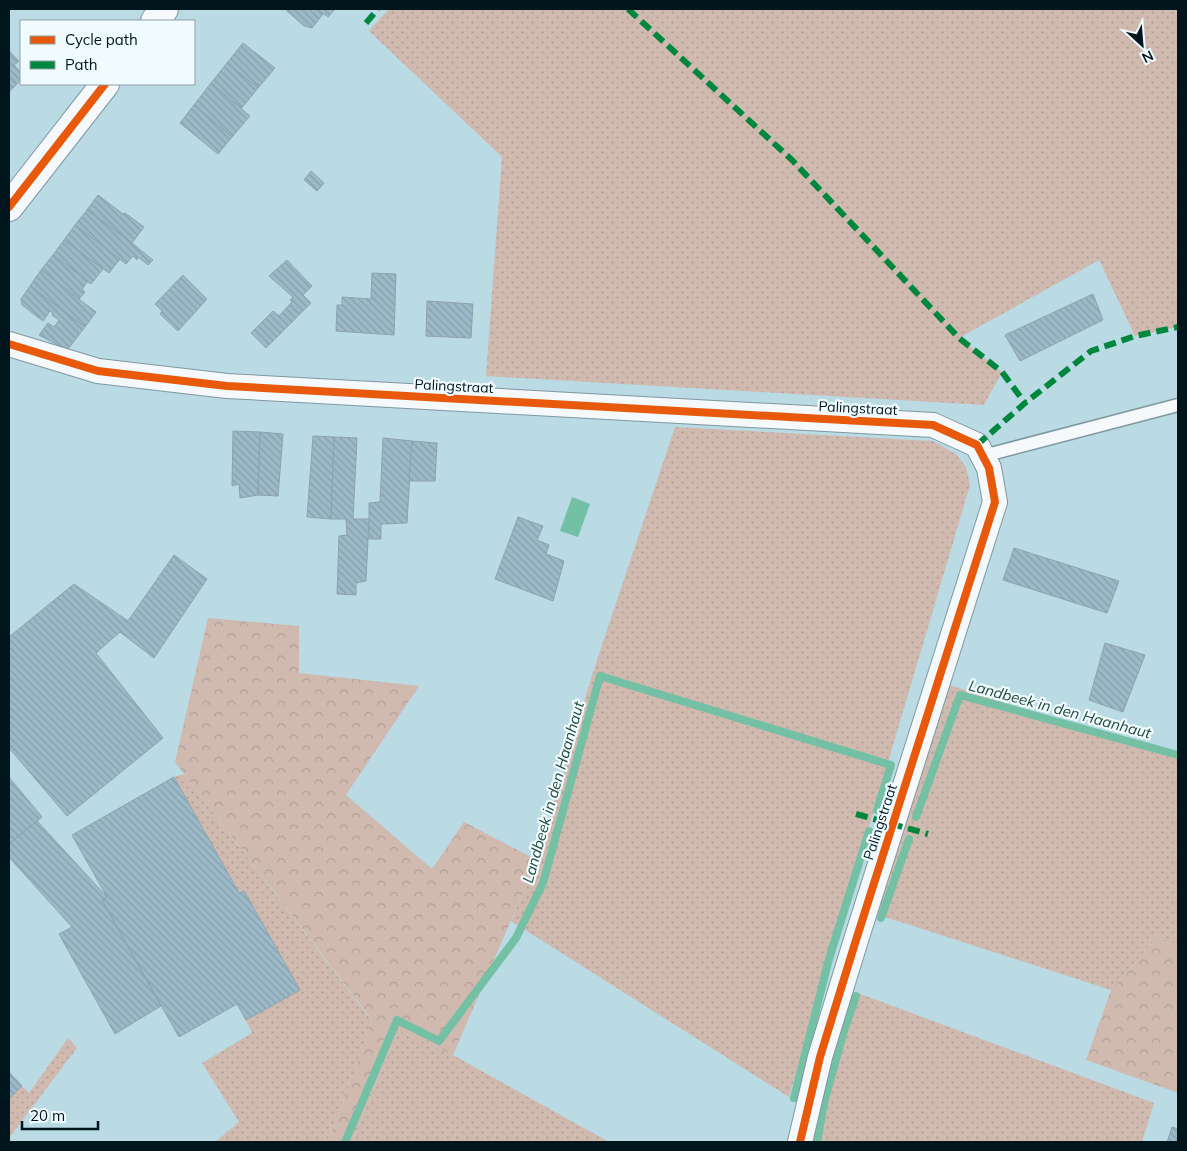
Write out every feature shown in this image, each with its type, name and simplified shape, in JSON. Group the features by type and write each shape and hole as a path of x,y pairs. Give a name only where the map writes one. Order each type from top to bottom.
{"main road":[{"path":"155,20 164,9"},
{"path":"9,207 104,85"}],"street":[{"name":"Palingstraat","path":"9,344 98,370 227,386 933,425 977,445 989,468 995,502 861,922 820,1057 800,1142"}],"lane":[{"path":"983,456 1178,405"}],"green space":[{"path":"389,9 1178,9 1178,327 1135,336 1099,260 959,338 1002,372 984,405 486,376 502,157 369,31"},
{"path":"675,427 933,441 956,454 966,467 970,485 789,1097 511,921 537,860 594,669"},
{"path":"208,618 299,626 299,673 419,686 346,795 432,869 464,822 537,860 453,1055 398,1030 352,1142 328,1142 372,1020 175,762"},
{"path":"943,683 1178,758 1178,945 1157,937 1111,990 873,913"},
{"path":"184,774 372,1021 328,1142 215,1142 239,1122 202,1063 252,1033 246,1020 300,990 244,891 239,893 174,777"},
{"path":"1157,937 1178,945 1178,1093 1086,1060 1111,990"},
{"path":"855,992 1154,1103 1142,1142 811,1142 838,1034"},
{"path":"398,1030 453,1055 609,1142 352,1142"},
{"path":"68,1038 77,1048 9,1138 9,1099 22,1086 29,1093"}],"shaded area":[{"path":"572,497 590,504 578,537 560,531"}],"building":[{"path":"285,9 317,9 323,14 312,28 304,26"},
{"path":"317,9 335,9 328,17"},
{"path":"243,43 275,68 258,88 227,63"},
{"path":"9,51 19,61 14,65 20,72 20,81 9,92"},
{"path":"227,63 258,88 241,109 211,83"},
{"path":"211,83 250,116 232,137 194,105"},
{"path":"194,105 232,137 218,154 180,123"},
{"path":"311,171 324,183 317,191 304,180"},
{"path":"98,195 144,227 132,243 87,210"},
{"path":"87,210 153,260 148,265 138,257 137,260 133,256 126,264 75,225"},
{"path":"75,225 120,259 109,273 64,240"},
{"path":"64,240 103,269 91,284 53,255"},
{"path":"53,255 88,281 82,289 85,292 79,299 41,270"},
{"path":"287,260 312,286 303,295 311,303 266,348 251,333 273,311 279,316 292,302 290,300 293,297 269,276"},
{"path":"41,270 96,312 85,327 30,286"},
{"path":"372,273 396,274 394,335 336,331 337,305 342,305 342,297 371,299"},
{"path":"183,275 207,299 178,331 160,314 162,311 155,304"},
{"path":"30,286 85,327 68,349 39,335 48,323 54,327 59,320 50,311 43,321 22,305 21,299"},
{"path":"1093,294 1103,320 1020,361 1005,335"},
{"path":"427,301 473,304 471,338 426,336"},
{"path":"233,431 260,432 258,495 240,498 239,484 232,486"},
{"path":"260,432 283,434 278,496 258,495"},
{"path":"313,436 334,437 331,519 307,517"},
{"path":"334,437 357,438 353,519 369,519 366,581 356,583 356,595 337,594 339,536 347,535 346,519 331,519"},
{"path":"383,438 412,441 407,523 381,524 381,539 369,539 369,503 380,502"},
{"path":"412,441 437,443 435,481 409,481"},
{"path":"518,517 543,526 537,540 549,545 546,554 564,561 553,601 495,579"},
{"path":"1014,548 1119,581 1107,613 1003,580"},
{"path":"174,555 207,579 154,658 120,632 96,653 163,738 67,816 9,748 9,637 74,584 128,621"},
{"path":"1105,643 1145,655 1123,712 1089,700"},
{"path":"9,777 42,817 9,844"},
{"path":"174,777 239,893 244,891 300,990 246,1020 237,1004 179,1037 102,900 107,897 72,835"},
{"path":"37,821 107,897 102,900 161,1006 115,1034 59,934 72,927 9,857 9,844"},
{"path":"9,1072 22,1086 9,1099"},
{"path":"1172,1127 1178,1129 1178,1142 1167,1142"}],"waterway":[{"name":"Landbeek in den Haanhaut","path":"345,1142 397,1020 439,1041 516,938 543,883 600,676 891,765 877,810"},
{"name":"Landbeek in den Haanhaut","path":"916,817 960,695 1178,755"},
{"path":"794,1098 829,959 869,831"},
{"path":"881,918 909,839"},
{"path":"817,1142 824,1103 843,1034 856,996"}],"marked path":[{"path":"366,23 378,9"},
{"path":"628,9 792,160 959,338 1002,372 1025,403"},
{"path":"977,445 1025,403 1091,351 1135,336 1178,327"},
{"path":"856,814 928,834"}],"cycle path":[{"path":"9,207 104,85"},
{"path":"9,344 98,371 227,386 933,425 977,445 989,468 995,502 820,1057 800,1142"}]}
